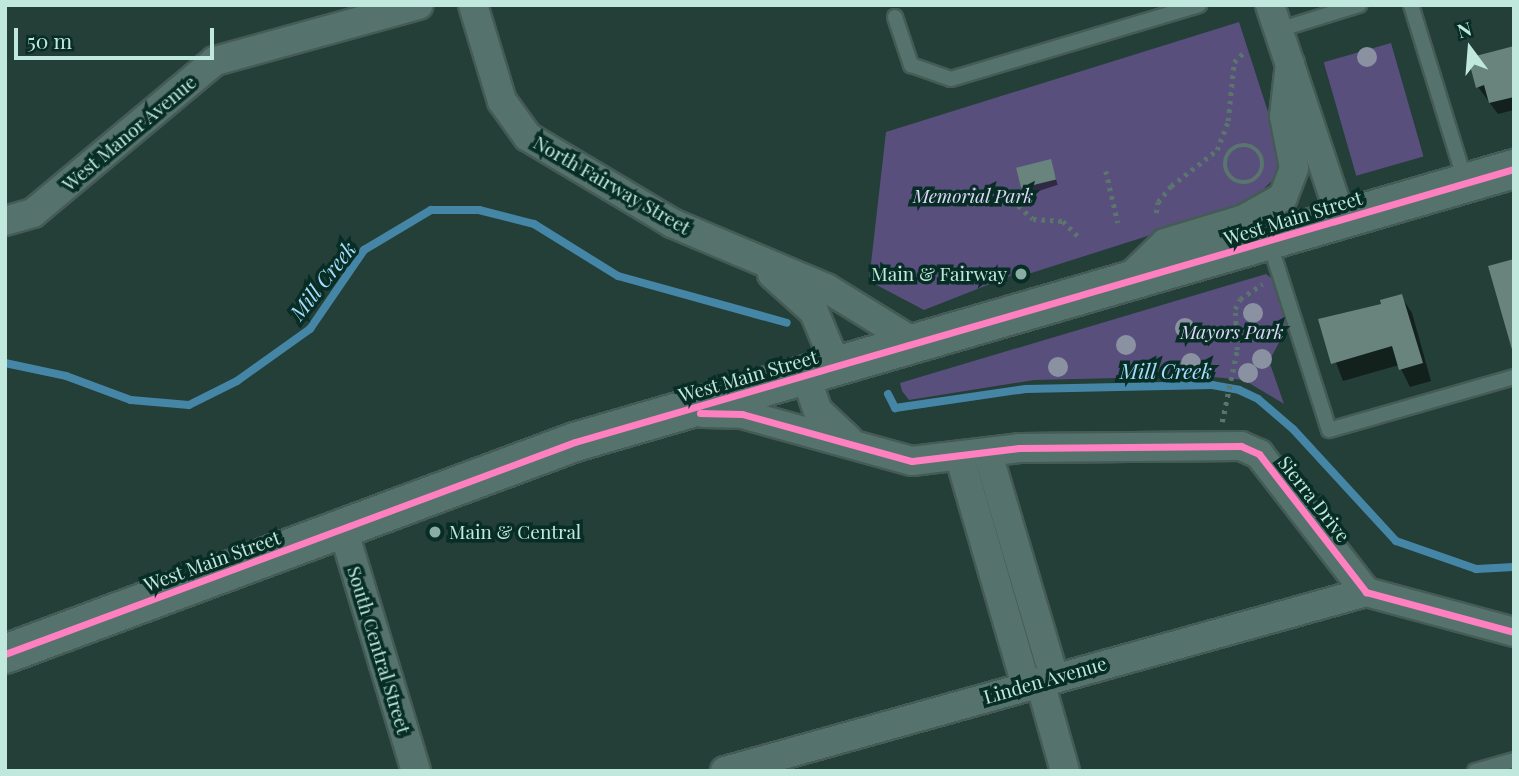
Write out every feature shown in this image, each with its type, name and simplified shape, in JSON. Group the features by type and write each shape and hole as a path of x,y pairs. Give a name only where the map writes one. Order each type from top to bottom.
{"street":[{"name":"West Manor Avenue","path":"5,221 33,213 215,61 418,5"},
{"name":"North Fairway Street","path":"473,5 502,101 528,137 672,223 826,288 917,344"},
{"path":"1274,18 1341,219"},
{"path":"1122,285 1165,243 1244,219 1283,197 1294,168 1284,117 1290,63"},
{"name":"West Main Street","path":"5,654 575,442 1122,285 1270,258 1341,219 1514,169"},
{"name":"North Fairway Street","path":"751,256 814,312 822,372 824,419 874,454"},
{"name":"Sierra Drive","path":"680,412 742,414 874,454 912,461 960,458 1019,448 1241,446 1259,454 1366,592"},
{"path":"988,454 1005,557 1065,771"},
{"path":"960,458 1005,557"},
{"name":"South Central Street","path":"343,529 416,771"},
{"path":"1366,592 1514,632"},
{"name":"Linden Avenue","path":"725,771 1366,592"}],"lane":[{"path":"895,17 911,65 951,79 1199,5"},
{"path":"1274,18 1359,5"},
{"path":"1411,5 1465,183"},
{"path":"1270,258 1329,430 1514,377"},
{"path":"1475,771 1514,760"}],"path":[{"path":"1156,214 1158,202 1171,186 1217,150 1228,121 1234,62 1245,51"},
{"path":"1241,145 1253,147 1262,158 1263,170 1249,183 1234,181 1226,173 1227,155 1241,145"},
{"path":"1217,150 1227,155"},
{"path":"1106,171 1118,223"},
{"path":"1012,200 1033,219 1063,221 1079,237"},
{"path":"1225,405 1241,336 1235,309 1270,258"}],"green space":[{"name":"Memorial Park","path":"1239,22 1280,149 1276,177 1248,204 1025,275 1023,271 924,310 869,281 886,132"},
{"path":"1391,43 1424,156 1356,176 1324,62"},
{"name":"Mayors Park","path":"1266,274 1274,280 1287,328 1269,361 1284,404 1244,380 1202,376 1034,380 909,400 902,391 900,383"}],"building":[{"path":"1514,46 1514,97 1489,103 1484,85 1476,88 1468,58"},
{"path":"1051,159 1056,179 1021,188 1016,168"},
{"path":"1514,259 1514,353 1513,353 1488,266"},
{"path":"1402,294 1423,363 1399,370 1392,346 1331,364 1318,319 1381,304 1380,300"}],"waterway":[{"name":"Mill Creek","path":"5,363 66,376 131,400 189,405 237,381 310,329 364,250 431,210 479,210 534,224 618,276 787,323"},
{"name":"Mill Creek","path":"888,394 895,408 1026,389 1212,385 1239,390 1258,399 1293,429 1396,541 1476,569 1514,567"}],"cycle path":[{"path":"5,654 575,442 1514,169"},
{"path":"700,413 742,414 912,461 1019,448 1241,446 1259,454 1366,592 1514,632"}],"place":[{"name":"Main & Fairway","path":"1021,274"},
{"name":"Main & Central","path":"435,532"}]}
